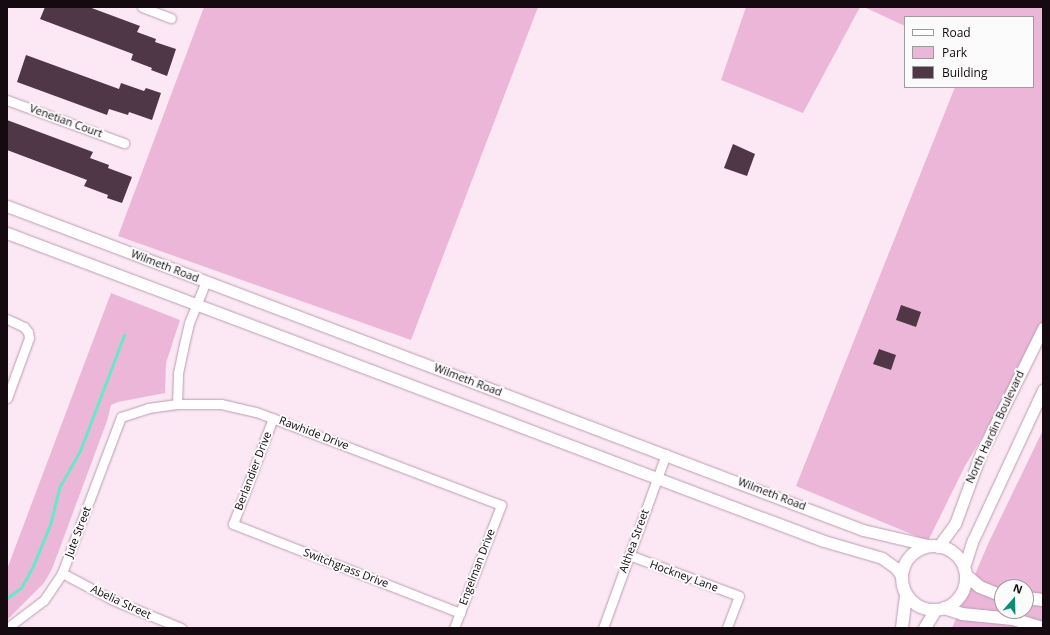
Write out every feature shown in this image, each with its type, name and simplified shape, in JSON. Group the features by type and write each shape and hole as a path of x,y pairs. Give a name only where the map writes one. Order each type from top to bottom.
{"main road":[{"path":"902,628 906,594 902,577 904,568 911,556 922,549 935,546 953,553 965,571 980,587 994,593"},
{"path":"925,628 940,609 953,604 962,595 965,571"},
{"path":"906,594 921,607 940,609 962,614 1013,619 1042,628"}],"street":[{"path":"142,7 171,18"},
{"name":"Venetian Court","path":"7,100 124,143"},
{"name":"Wilmeth Road","path":"7,206 666,454 863,530 935,546"},
{"path":"7,233 824,541 882,558 896,568 902,577"},
{"path":"177,404 178,373 189,323 206,281"},
{"path":"7,319 24,327 28,332 27,345 7,398"},
{"name":"North Hardin Boulevard","path":"935,546 955,524 981,453 1043,328"},
{"path":"965,571 973,540 1043,390"},
{"name":"Rawhide Drive","path":"121,417 148,408 177,404 222,404 256,412 273,418 501,505"},
{"name":"Jute Street","path":"7,628 44,600 62,573 121,417"},
{"name":"Berlandier Drive","path":"233,524 273,418"},
{"name":"Althea Street","path":"603,628 666,454"},
{"name":"Engelman Drive","path":"454,628 501,505"},
{"name":"Switchgrass Drive","path":"233,524 460,613"},
{"name":"Hockney Lane","path":"629,556 739,596 727,628"},
{"name":"Abelia Street","path":"62,573 113,600 181,628"}],"green space":[{"path":"204,7 538,7 411,340 118,236"},
{"path":"746,7 860,7 803,113 721,80"},
{"path":"864,7 1043,7 1043,330 1022,371 965,466 928,541 796,486 955,88 1034,88 1034,16 904,16 904,26"},
{"path":"111,293 180,320 166,363 165,393 118,402 111,405 107,421 52,569 44,583 7,620 7,569"},
{"path":"1043,430 1043,628 952,628 988,544"}],"building":[{"path":"45,7 89,7 140,26 137,32 156,39 155,42 176,49 167,76 151,70 152,68 131,60 133,54 40,19"},
{"path":"26,55 119,89 121,83 144,91 146,88 161,93 152,120 129,112 128,115 109,109 107,115 17,82"},
{"path":"7,120 93,152 90,158 109,165 108,168 132,177 122,203 107,198 108,195 84,186 87,180 7,150"},
{"path":"733,144 755,154 747,176 724,168"},
{"path":"901,305 921,312 916,327 896,320"},
{"path":"879,349 896,355 891,370 873,364"}],"waterway":[{"path":"7,598 21,588 33,566 50,525 59,488 80,451 124,335"}]}
